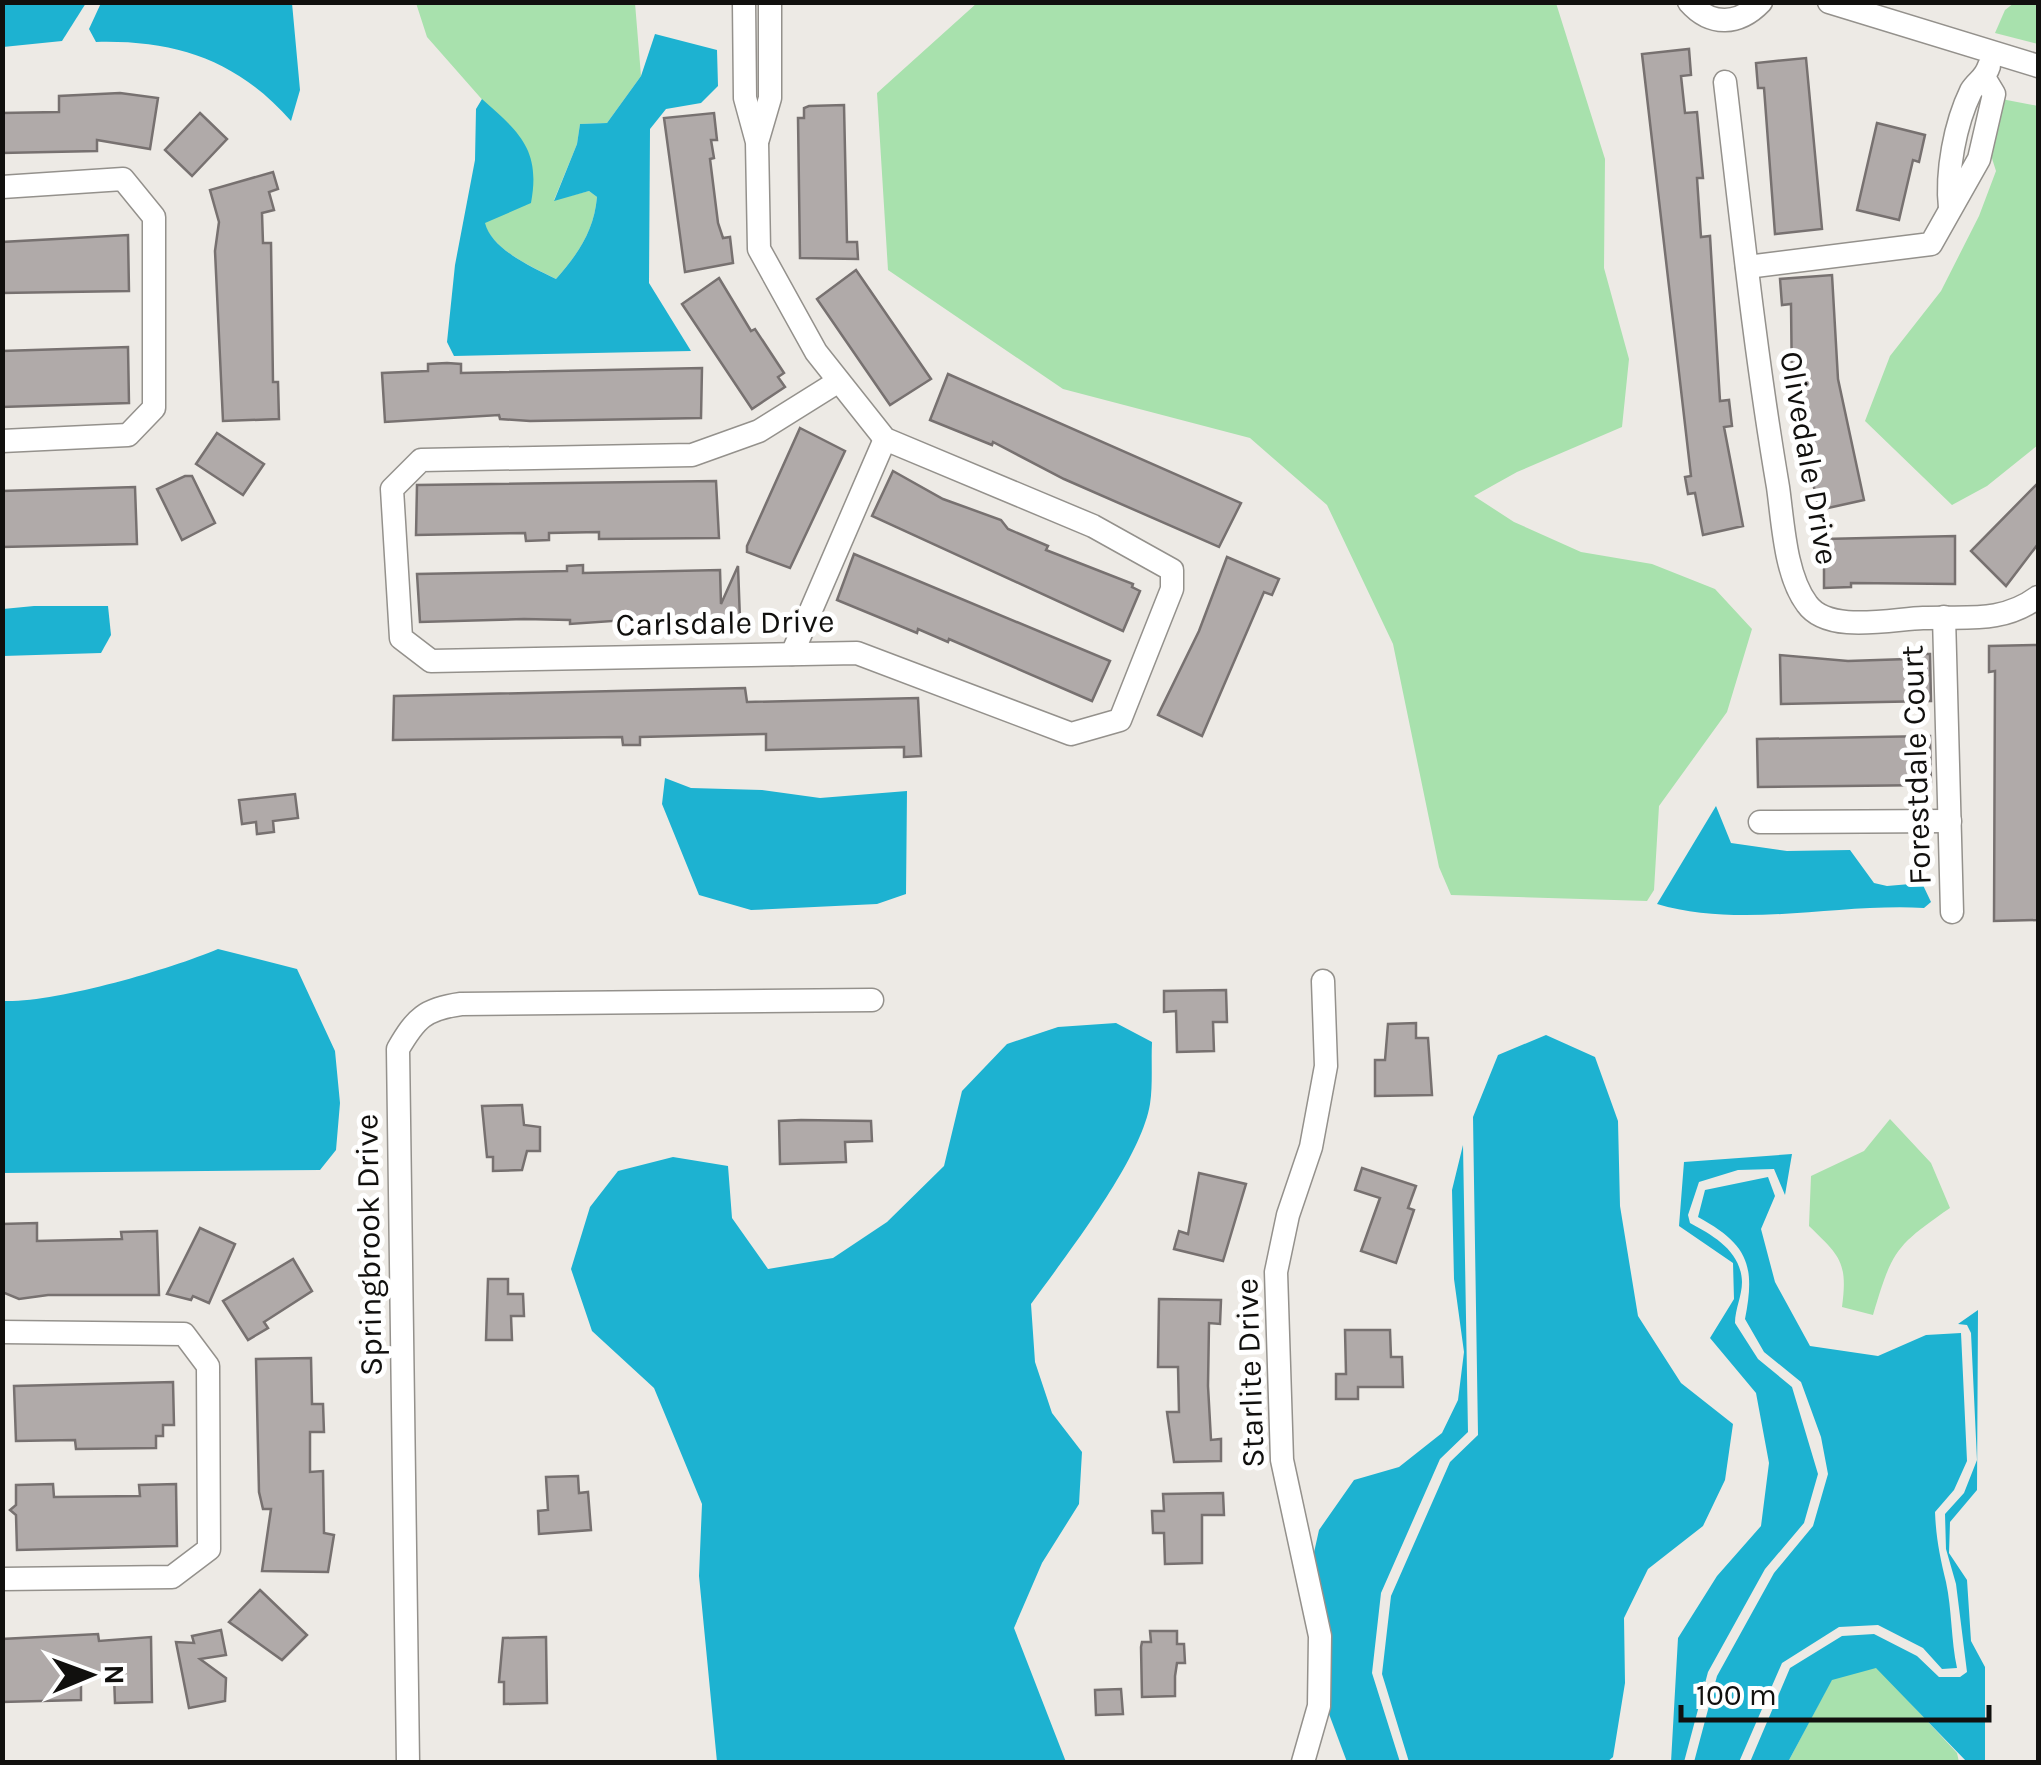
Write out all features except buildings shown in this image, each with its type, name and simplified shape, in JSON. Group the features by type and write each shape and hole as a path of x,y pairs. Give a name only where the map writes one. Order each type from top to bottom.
{"street":[{"path":"746,2 770,3"},
{"name":"Carlsdale Drive","path":"746,2 745,98 757,142 759,249 816,352 885,438 1093,526 1172,570 1172,589 1120,720 1072,734 857,653 431,660 401,638 392,490 421,460 692,455 760,431 839,381"},
{"path":"1689,2 1713,20 1731,21 1747,16 1761,2"},
{"name":"Carlsdale Drive","path":"757,142 770,98 770,3"},
{"path":"1831,3 2038,66"},
{"path":"1950,208 1947,185 1961,125 1972,88 1985,79 1993,53"},
{"path":"744,70 770,70"},
{"path":"1747,267 1931,244 1979,159 1994,94 1985,79"},
{"name":"Olivedale Drive","path":"1724,82 1762,399 1788,546 1807,606 1822,616 1844,622 2006,616 2038,597"},
{"path":"1961,125 1985,131"},
{"path":"2,187 123,179 154,217 154,408 128,435 2,442"},
{"path":"792,654 885,438"},
{"name":"Forestdale Court","path":"1944,617 1952,912"},
{"path":"1760,822 1950,821"},
{"name":"Starlite Drive","path":"1302,1762 1319,1706 1320,1636 1282,1460 1276,1272 1288,1215 1311,1147 1326,1066 1323,981"},
{"name":"Springbrook Drive","path":"408,1762 398,1049 424,1012 448,1006 872,1000"},
{"path":"2,1332 184,1334 208,1366 209,1549 172,1578 2,1579"}],"green space":[{"path":"416,3 635,3 641,76 607,123 580,124 577,144 554,200 589,191 597,197 584,241 556,279 514,257 489,233 484,223 486,104 427,37"},
{"path":"977,3 1556,3 1605,159 1604,268 1629,359 1622,427 1517,472 1474,496 1514,522 1581,552 1652,564 1715,589 1752,629 1727,712 1659,806 1654,890 1647,901 1451,895 1439,867 1393,644 1327,505 1250,438 1063,389 888,270 877,93"},
{"path":"2014,3 2038,3 2038,44 1995,33 2005,10"},
{"path":"1991,97 2038,106 2038,445 1987,486 1952,505 1865,421 1890,356 1941,291 1979,216 1996,171 1982,127"},
{"path":"1890,1119 1931,1163 1950,1208 1898,1252 1873,1315 1842,1307 1844,1280 1839,1261 1809,1226 1811,1176 1864,1151"},
{"path":"1877,1667 1957,1753 1959,1762 1788,1762 1832,1679"}],"water":[{"path":"3,2 86,3 62,41 3,47"},
{"path":"101,3 292,3 300,90 291,121 249,83 203,58 153,45 96,42 89,29"},
{"path":"655,34 717,50 718,86 701,103 666,109 650,129 649,283 691,351 454,356 447,342 455,265 475,160 476,109 482,99 516,132 530,155 533,169 531,203 485,223 489,233 504,249 556,279 584,241 597,197 589,191 554,201 577,144 580,124 607,123 641,76"},
{"path":"108,606 111,635 101,653 3,656 3,609"},
{"path":"665,778 691,788 762,790 820,798 907,791 906,894 877,904 751,910 699,895 662,804"},
{"path":"1716,806 1731,843 1787,851 1850,850 1874,883 1922,883 1931,902 1924,908 1756,915 1689,911 1657,904"},
{"path":"218,949 297,969 335,1051 340,1103 336,1150 320,1170 3,1173 3,1001 52,997 111,984"},
{"path":"1116,1023 1152,1042 1151,1096 1144,1127 1100,1207 1031,1304 1035,1362 1052,1413 1082,1452 1079,1504 1042,1563 1014,1628 1066,1762 717,1762 699,1576 702,1504 654,1388 592,1331 571,1269 590,1207 618,1171 673,1157 728,1166 732,1218 768,1269 833,1258 887,1222 944,1166 962,1091 1007,1044 1058,1027"},
{"path":"1546,1035 1595,1057 1618,1121 1620,1206 1638,1316 1681,1383 1733,1424 1725,1480 1703,1526 1648,1569 1624,1618 1625,1683 1613,1757 1607,1762 1409,1762 1382,1674 1391,1596 1450,1462 1478,1435 1473,1117 1498,1055"},
{"path":"1463,1145 1468,1432 1440,1459 1381,1593 1372,1673 1400,1762 1347,1762 1329,1714 1331,1634 1313,1557 1319,1530 1354,1480 1399,1467 1442,1433 1458,1400 1464,1352 1454,1279 1452,1190"},
{"path":"1792,1154 1785,1195 1774,1169 1738,1170 1699,1182 1688,1215 1690,1223 1717,1239 1737,1262 1742,1282 1735,1323 1758,1359 1792,1387 1818,1474 1804,1523 1765,1569 1708,1672 1684,1762 1671,1762 1678,1638 1717,1576 1761,1526 1769,1463 1756,1393 1710,1338 1734,1299 1733,1263 1679,1226 1684,1162"},
{"path":"1768,1177 1775,1196 1761,1229 1775,1282 1810,1346 1878,1356 1926,1335 1961,1333 1967,1461 1954,1490 1935,1512 1957,1668 1942,1669 1923,1648 1878,1625 1839,1627 1782,1663 1739,1762 1694,1762 1717,1676 1774,1573 1813,1526 1828,1474 1821,1437 1801,1382 1764,1352 1745,1319 1749,1284 1744,1258 1728,1237 1698,1217 1705,1190"},
{"path":"1978,1310 1977,1490 1950,1522 1949,1553 1967,1580 1971,1641 1985,1667 1985,1762 1967,1762 1876,1668 1832,1680 1788,1762 1750,1762 1790,1668 1842,1636 1874,1634 1917,1656 1939,1677 1960,1677 1967,1672 1956,1584 1946,1549 1945,1514 1964,1493 1977,1460 1971,1333 1967,1325 1958,1324"}]}
